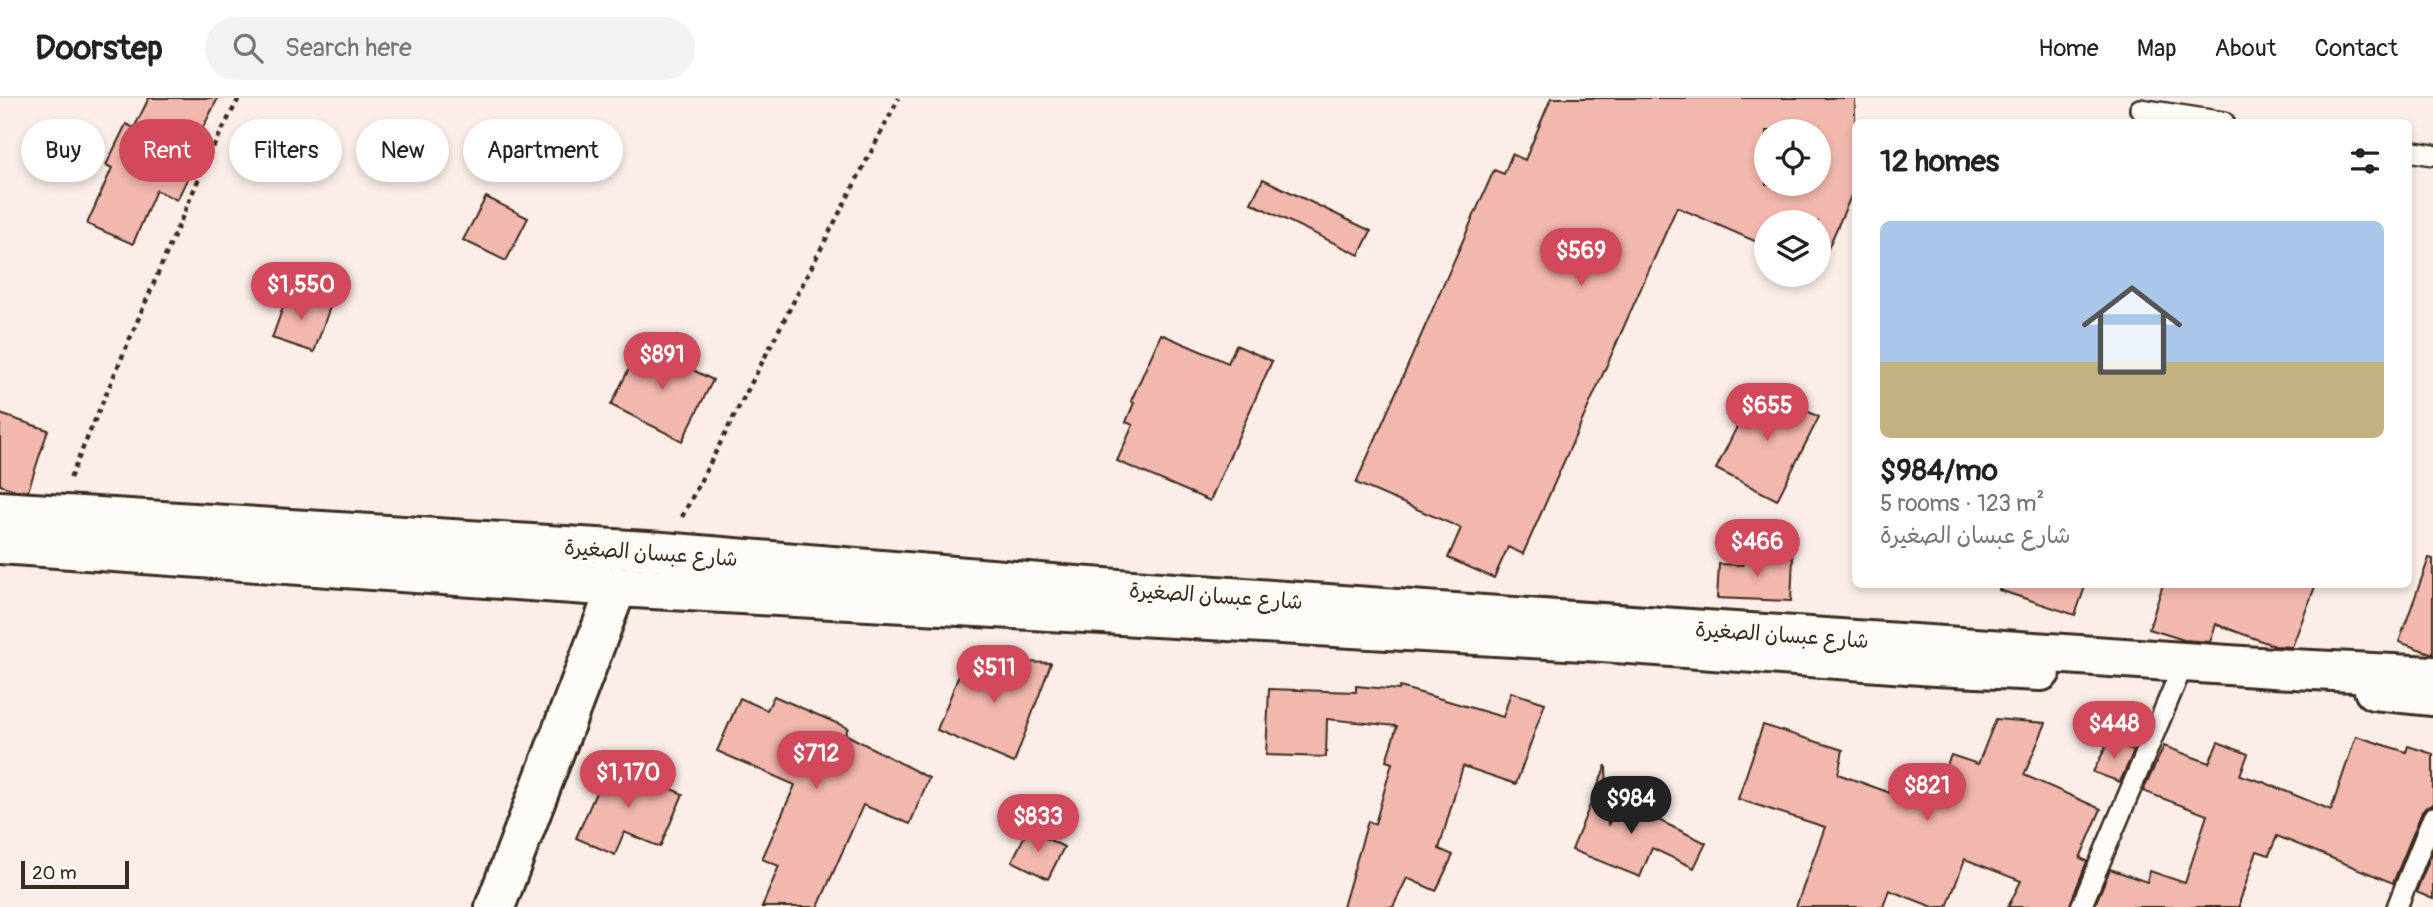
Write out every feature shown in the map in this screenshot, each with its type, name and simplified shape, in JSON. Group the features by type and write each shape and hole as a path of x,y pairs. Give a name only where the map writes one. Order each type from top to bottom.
{"street":[{"name":"شارع عبسان الصغيرة","path":"0,511 663,552 1439,612 2433,676"},
{"name":"شارع عبسان الصغيرة","path":"0,544 617,587 1588,642 1935,666 2178,677 2433,695"},
{"path":"495,907 617,587"}],"lane":[{"path":"2140,109 2205,119"},
{"path":"2412,152 2433,155"},
{"path":"2081,907 2178,677"},
{"path":"2398,907 2433,817"}],"path":[{"path":"54,514 208,158 239,98"},
{"path":"663,552 899,98"}],"building":[{"path":"149,98 218,98 207,119 138,119"},
{"path":"1551,98 1855,98 1855,119 1852,119 1852,194 1831,242 1831,210 1754,210 1754,241 1677,207 1523,554 1508,547 1494,578 1448,558 1461,528 1356,483 1494,170 1504,174 1512,154 1525,160"},
{"path":"119,138 119,182 186,182 177,200 156,190 133,244 87,224 112,168 106,165"},
{"path":"1263,179 1371,231 1359,255 1251,203"},
{"path":"486,197 528,218 506,261 463,240"},
{"path":"288,293 330,307 314,352 272,338"},
{"path":"1161,334 1228,363 1236,345 1272,361 1210,501 1117,461 1133,425 1126,422 1134,403 1131,401"},
{"path":"641,344 713,380 682,441 611,405"},
{"path":"1757,386 1819,417 1777,500 1716,469"},
{"path":"0,414 48,430 28,491 0,485"},
{"path":"1743,555 1793,557 1791,601 1717,598 1719,564 1743,565"},
{"path":"2429,558 2433,559 2433,654 2399,642"},
{"path":"1999,588 2085,588 2075,615"},
{"path":"2162,588 2314,588 2292,647 2275,646 2216,624 2210,642 2184,640 2149,629"},
{"path":"965,660 1051,663 1014,763 937,730"},
{"path":"1356,686 1399,690 1400,687 1503,717 1511,692 1545,703 1516,784 1463,766 1439,849 1453,855 1436,891 1407,878 1393,907 1343,907 1368,821 1375,824 1392,763 1386,761 1397,726 1327,719 1326,757 1266,755 1269,689 1356,692"},
{"path":"774,696 848,728 845,734 929,778 910,824 863,805 818,907 762,907 779,866 762,859 795,785 717,751 740,698 767,710"},
{"path":"1996,719 2046,723 2024,775 2101,809 2080,858 2087,861 2069,907 2008,907 2021,881 1965,859 1947,907 1933,907 1889,890 1883,907 1796,907 1825,827 1738,799 1763,725 1843,750 1838,774 1929,807 1951,755 1978,764"},
{"path":"2356,736 2406,752 2408,746 2433,754 2433,805 2422,812 2393,883 2277,836 2269,855 2257,851 2240,907 2094,907 2110,869 2147,882 2150,871 2185,883 2207,815 2143,791 2164,746 2209,763 2218,742 2248,754 2240,775 2331,810"},
{"path":"2110,739 2134,751 2120,782 2093,772"},
{"path":"609,763 683,794 660,847 624,832 615,855 576,838"},
{"path":"1606,765 1608,826 1617,800 1706,843 1694,868 1652,848 1640,877 1572,850"},
{"path":"1028,829 1064,847 1048,879 1012,861"},
{"path":"2433,850 2433,899 2416,892"}]}
